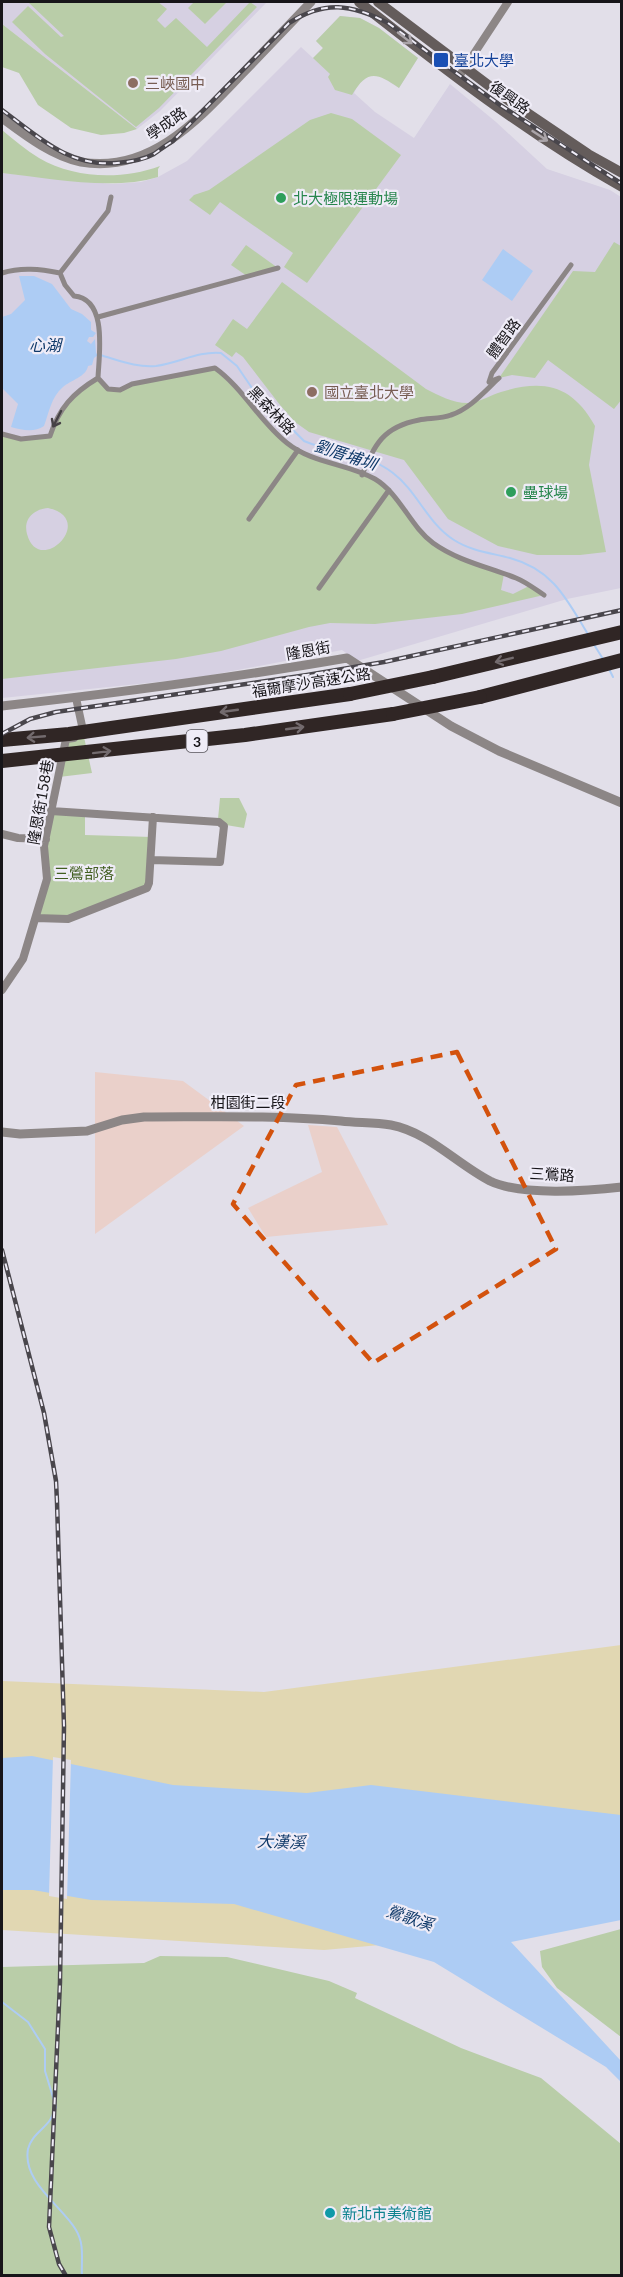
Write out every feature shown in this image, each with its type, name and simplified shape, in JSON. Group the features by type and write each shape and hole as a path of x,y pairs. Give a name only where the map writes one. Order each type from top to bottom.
{"highway":[{"name":"福爾摩沙高速公路","path":"2,740 83,732 350,694 433,677 621,632"},
{"name":"3","path":"2,761 245,735 393,714 480,697 615,662"}],"main road":[{"name":"復興路","path":"359,2 517,121 594,172 621,187"},
{"name":"復興路","path":"378,2 539,121 621,173"}],"street":[{"name":"學成路","path":"2,118 42,146 79,161 99,164 137,158 152,152 194,123 311,2"},
{"path":"458,78 508,2"},
{"path":"60,273 108,211 111,197"},
{"name":"體智路","path":"362,475 372,450 384,435 404,424 450,416 461,411 499,378 489,382 492,373 571,266"},
{"path":"98,317 278,268"},
{"path":"2,273 14,269 60,273"},
{"path":"2,434 21,439 50,436 56,416 80,389 98,378 98,317 89,301 74,296 65,285 60,273"},
{"name":"黑森林路","path":"98,378 108,389 120,390 132,384 215,368 226,376 274,431 298,450 311,458 374,479 389,490 431,542 467,561 519,579 544,595"},
{"path":"249,519 298,450"},
{"path":"320,588 389,490"},
{"name":"隆恩街","path":"2,706 233,678 347,658 451,726 499,751 621,803"},
{"path":"76,698 83,732"},
{"name":"隆恩街158巷","path":"2,990 23,959 47,879 44,846 66,739 84,737 83,732"},
{"path":"51,811 219,822 224,826 220,862 151,860"},
{"path":"36,918 68,919 147,888 153,817"},
{"path":"2,834 18,838 46,838"},
{"name":"柑園街二段","path":"2,1132 20,1134 87,1131 122,1120 144,1117 299,1117 392,1125 415,1134 482,1176"},
{"name":"三鶯路","path":"482,1176 509,1187 550,1191 586,1191 621,1187"}],"highlighted area":[{"path":"457,1052 556,1249 373,1363 233,1204 296,1085"}],"shaded area":[{"name":"三峽國中","path":"2,2 267,2 160,111 137,129 2,24"},
{"name":"國立臺北大學","path":"340,16 360,18 379,28 418,58 399,88 380,76 368,76 359,83 354,93 375,112 414,138 450,84 547,169 610,190 621,197 621,588 567,599 357,661 342,650 196,678 2,698 2,173 113,184 141,182 158,177 187,161 301,47 313,58 323,48 316,41"},
{"path":"95,1072 183,1081 244,1126 95,1234"},
{"path":"308,1125 337,1127 388,1225 266,1237 248,1208 322,1172"}],"green space":[{"name":"三峽國中","path":"28,2 158,2 167,9 157,20 165,28 176,18 207,47 250,2 257,7 159,108 136,127 45,54 12,22 28,6 61,37 64,36"},
{"path":"194,2 227,2 205,24 188,8"},
{"path":"340,16 360,18 379,28 418,58 399,88 384,79 372,76 362,81 352,95 335,90 328,77 330,74 313,58 323,48 316,41"},
{"path":"2,24 137,129 124,133 101,135 71,128 38,105 19,73 2,67"},
{"name":"北大極限運動場","path":"331,113 352,119 401,155 307,283 284,267 293,253 220,202 210,215 189,200 194,195 209,190 310,120"},
{"path":"2,130 39,158 68,170 115,175 145,171 160,166 158,177 121,183 101,183 2,173"},
{"path":"614,242 621,246 622,399 614,409 548,360 535,378 512,375 499,378 573,271 595,272"},
{"path":"246,245 278,268 247,276 231,265"},
{"path":"282,282 426,389 447,399 470,403 516,388 544,386 556,389 577,402 595,426 589,465 606,552 580,555 537,555 498,546 448,519 404,460 309,432 295,422 243,357 236,352 232,357 215,345 233,319 247,329"},
{"path":"215,368 274,431 298,450 374,479 389,490 431,542 448,553 504,574 501,590 513,594 529,586 544,595 462,614 375,624 330,623 221,651 176,659 2,679 2,434 21,439 50,436 58,417 68,402 81,389 98,378 108,389 120,390 132,384","holes":["48,508 62,514 68,523 61,542 52,548 42,550 33,546 26,529 28,519 38,510"]},
{"path":"84,737 92,773 59,777 66,739"},
{"path":"220,798 239,798 247,814 244,828 226,825 218,819"},
{"name":"三鶯部落","path":"51,811 85,813 85,835 152,837 147,888 68,919 36,918 47,880 44,846"},
{"path":"622,1929 621,2037 557,1988 542,1967 540,1951"},
{"path":"160,1956 227,1957 329,1981 357,1993 355,1998 461,2048 541,2078 621,2144 621,2275 2,2275 2,1967 144,1963"}],"sand":[{"path":"621,1645 621,1909 492,1935 324,1950 2,1930 2,1681 264,1692"}],"water":[{"path":"503,249 533,271 512,301 482,280"},
{"name":"心湖","path":"19,276 34,276 52,284 71,309 82,314 91,322 91,330 96,333 87,341 91,344 95,339 98,355 84,373 59,391 53,400 44,426 32,430 11,427 18,404 2,388 2,317 11,314 25,300"},
{"path":"32,1756 173,1785 307,1793 371,1785 621,1815 621,1920 511,1942 621,2061 621,2082 606,2067 434,1962 234,1904 91,1900 33,1890 2,1890 2,1758"}],"pier":[{"path":"53,1757 71,1760 67,1899 49,1896"}],"waterway":[{"name":"劉厝埔圳","path":"100,355 142,366 156,366 196,355 221,353 237,366 254,391 304,441 361,457 383,466 401,480 437,525 454,540 474,549 525,563 549,578 574,610 589,636"},
{"name":"劉厝埔圳","path":"593,643 603,659"},
{"name":"劉厝埔圳","path":"609,669 613,677"},
{"path":"2,2002 28,2022 45,2049 45,2071 56,2107 50,2120 30,2144 28,2161 37,2183 70,2221 79,2236 82,2247 82,2276"}],"railway":[{"path":"2,110 42,140 69,155 100,163 141,159 154,154 173,141 289,23 314,11 338,7 362,12 388,23 500,105 622,184"},
{"path":"2,734 30,719 56,712 384,662 622,610"},
{"path":"2,1250 44,1413 56,1481 64,1726 60,1982 49,2227 59,2264 66,2276"}],"place":[{"name":"臺北大學","path":"441,60"},
{"name":"三峽國中","path":"133,83"},
{"name":"北大極限運動場","path":"281,198"},
{"name":"國立臺北大學","path":"312,392"},
{"name":"壘球場","path":"511,492"},
{"name":"新北市美術館","path":"330,2213"}],"water label":[{"name":"大漢溪","path":"281,1841"},
{"name":"鶯歌溪","path":"410,1917"}]}
